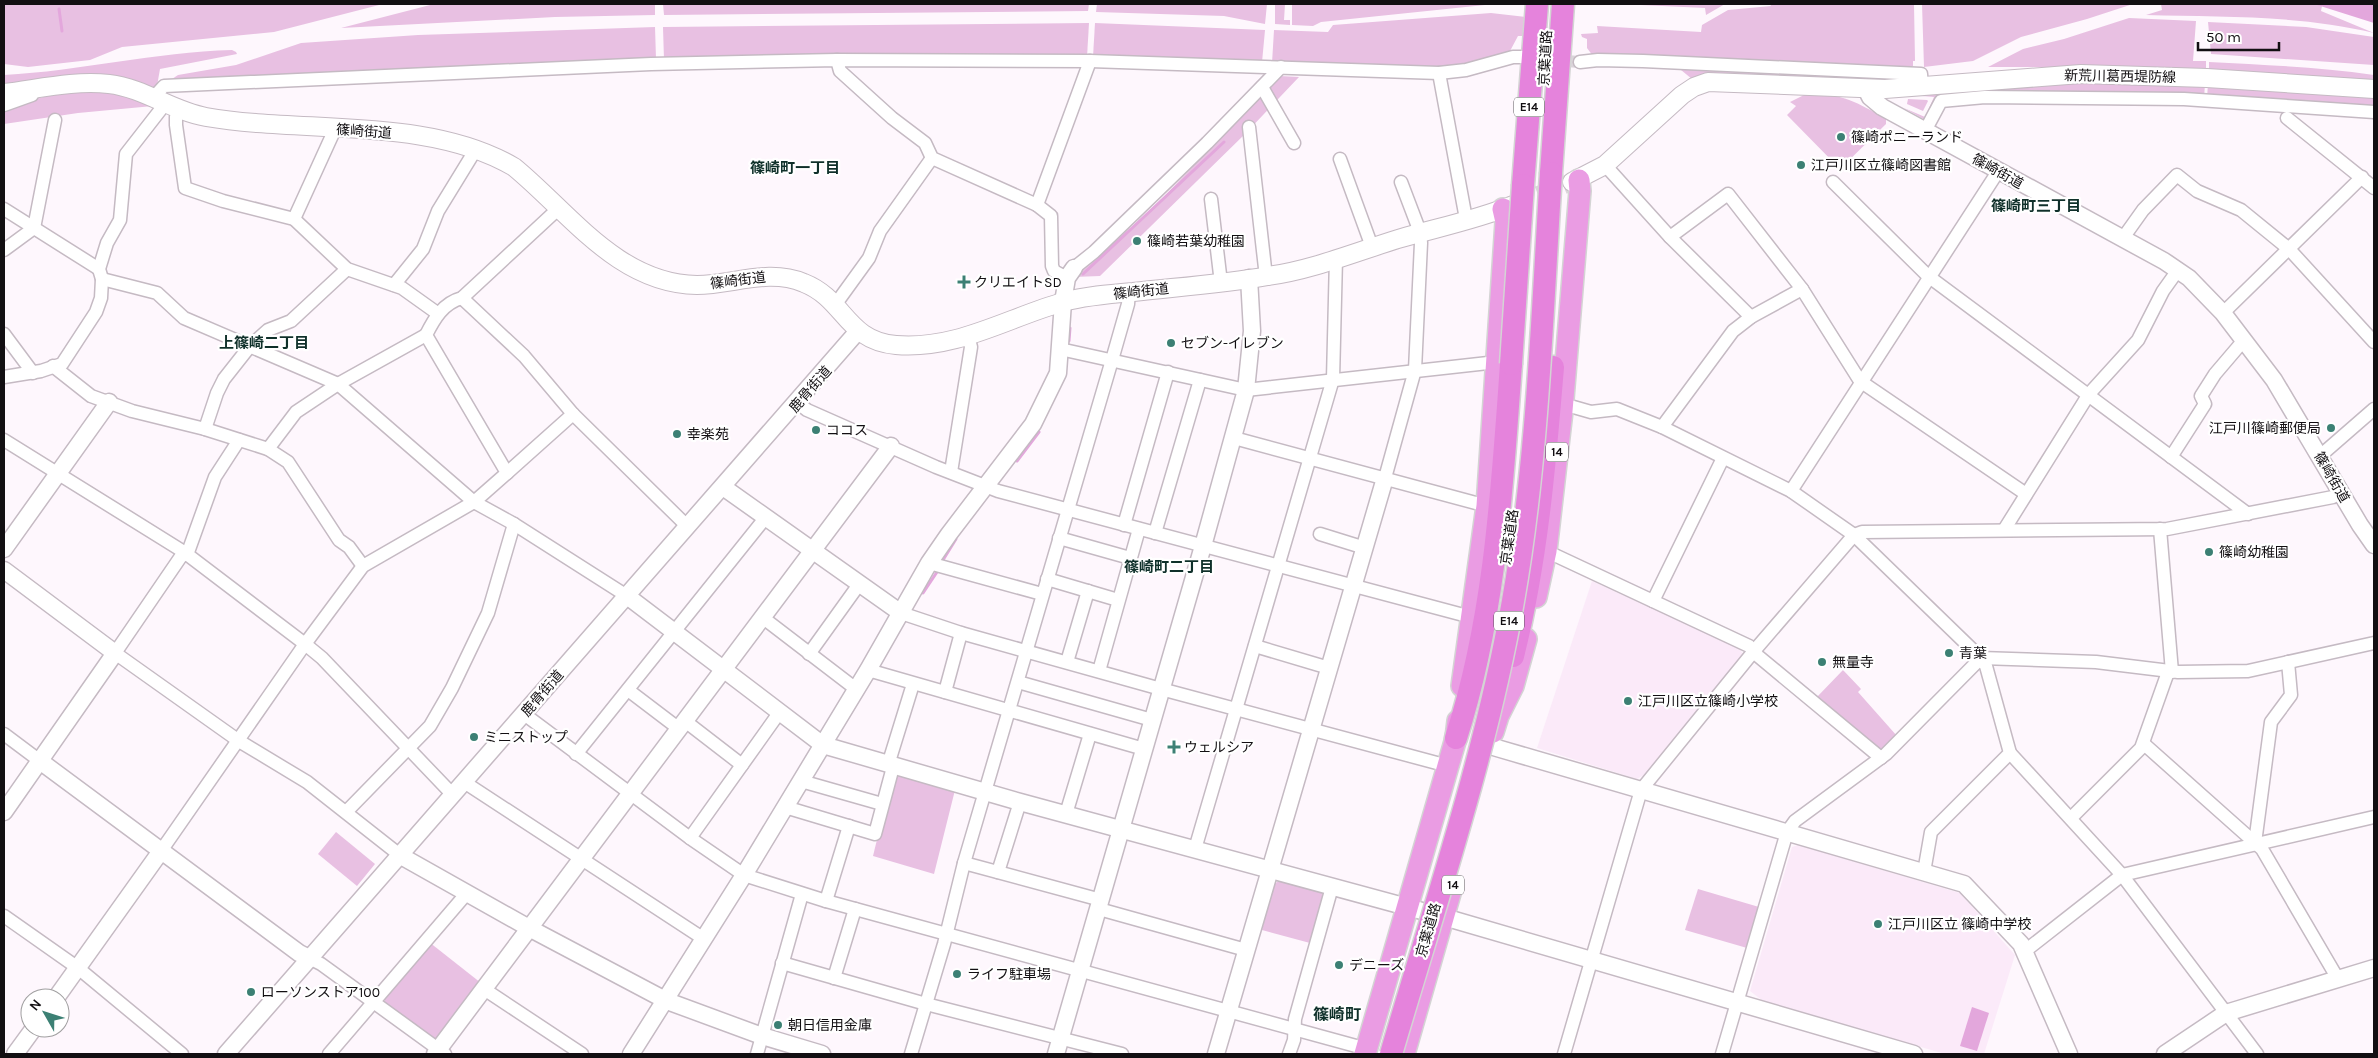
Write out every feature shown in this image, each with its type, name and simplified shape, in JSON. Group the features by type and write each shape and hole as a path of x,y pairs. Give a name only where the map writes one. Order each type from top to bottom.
{"highway":[{"name":"E14","path":"1498,716 1516,645 1532,557 1546,445 1553,367 1554,30 1537,4"},
{"name":"京葉道路","path":"1548,4 1554,30"},
{"name":"京葉道路","path":"1554,30 1563,4"},
{"name":"E14","path":"1456,738 1471,693 1493,571 1501,504 1504,363 1555,178 1554,30 1575,4"},
{"name":"京葉道路","path":"1404,1054 1444,918 1498,716 1513,686 1546,551 1563,404 1580,191 1555,178"},
{"name":"京葉道路","path":"1370,1052 1471,730 1497,615 1514,505 1555,178"},
{"name":"京葉道路","path":"1391,1054 1494,698 1512,608 1528,498 1555,178"},
{"name":"京葉道路","path":"1370,1052 1406,908 1456,738 1504,363 1506,222 1508,207"}],"main road":[{"name":"新荒川葛西堤防線","path":"1866,89 2082,74 2207,78 2374,89"},
{"path":"1555,178 1605,165 1682,95 1694,87 1708,82 1866,89"},
{"name":"篠崎街道","path":"4,93 63,85 111,84 204,116 248,124 410,134 454,142 476,149 514,167 590,238 617,258 649,275 695,285 756,277 790,278 817,290 835,305 858,331 869,339 897,345 943,343 1063,302 1129,292 1258,278 1336,258 1508,207"}],"street":[{"path":"437,313 402,288 346,269 294,219 224,201 185,188 176,117 166,103 164,86 651,64 837,60 1090,61 1439,73 1474,68 1513,57 1523,57"},
{"path":"837,60 840,71 892,118 925,143 932,158 1037,205 1051,216 1052,266 1054,271 1071,273"},
{"path":"1580,62 1598,60 1643,61 1921,74 1922,86"},
{"path":"1037,205 1090,61"},
{"path":"631,1054 667,1001 785,808 868,670 929,563 1033,424 1058,373 1063,302 1071,273 1281,67"},
{"path":"1439,73 1466,219"},
{"path":"4,105 63,85"},
{"path":"1262,87 1294,142"},
{"name":"篠崎街道","path":"1866,89 1870,98 1882,107 2178,270 2223,313 2281,389 2374,546"},
{"path":"1926,131 1941,101 1985,97 2184,99 2374,112"},
{"path":"4,377 33,373 62,364 96,312 100,298 101,274 107,242 120,220 126,154 166,103"},
{"path":"2287,118 2374,188"},
{"path":"4,250 34,228 56,120"},
{"path":"1056,1054 1234,438 1246,390 1258,278 1249,127"},
{"path":"294,219 335,129"},
{"path":"394,285 423,249 438,211 476,149"},
{"path":"835,305 869,258 880,231 932,158"},
{"path":"1340,159 1372,247"},
{"path":"1605,165 1670,237 1751,316"},
{"path":"1791,491 1928,276 1999,170"},
{"path":"2122,238 2144,210 2177,175 2197,191 2241,210 2289,249 2374,342"},
{"path":"2223,313 2362,177"},
{"path":"1216,1054 1328,668 1365,548 1415,370 1420,232 1401,182"},
{"path":"1833,182 1928,276 2248,514"},
{"path":"1670,237 1728,194 1802,289 1860,381 2026,494"},
{"path":"1212,199 1221,283"},
{"path":"4,209 101,274 157,293 184,318 338,384 474,502 514,524 627,596 823,745 891,766 1592,960 1737,1002 1875,1049 1914,1054"},
{"path":"268,449 296,412 338,384 426,335 437,313 456,299 462,298 558,209"},
{"path":"1195,850 1332,380 1336,258"},
{"path":"205,429 217,393 224,379 250,346 268,330 291,321 346,269"},
{"path":"2004,530 2089,394 2138,340 2163,291 2178,270"},
{"path":"1662,427 1733,331 1751,316 1802,289"},
{"path":"911,1054 964,863 1112,360 1128,304 1129,292"},
{"path":"462,298 524,356 572,414 688,527"},
{"name":"鹿骨街道","path":"226,1054 798,403 858,331"},
{"path":"4,334 33,373"},
{"path":"426,335 507,473"},
{"path":"951,472 971,347 968,336"},
{"path":"2172,457 2205,404 2202,396 2210,381 2244,340"},
{"path":"1060,349 1246,390 1415,370 1504,363"},
{"path":"53,366 91,396 132,410 205,429 268,449 288,462 339,540 349,547 363,566"},
{"path":"1124,525 1168,372"},
{"path":"1155,533 1200,380"},
{"path":"4,549 109,402"},
{"path":"798,403 807,410 985,486 1471,617"},
{"path":"1563,404 1591,412 1617,409 1662,427 1791,491 1854,535 1981,658 1986,666 2010,753 2122,875 2257,1054"},
{"path":"2320,456 2374,409"},
{"path":"63,988 239,741 305,644 363,566 474,502 572,414"},
{"path":"1234,438 1487,506"},
{"path":"4,440 186,554 305,644 322,658 453,795"},
{"path":"4,812 186,554 215,477 239,440"},
{"path":"4,734 299,953 373,1002 439,1053 529,928 891,446"},
{"path":"1653,600 1723,458"},
{"path":"723,487 901,613 961,633 1161,689 1448,766"},
{"path":"1564,1054 1640,790 1754,651 1854,535 1862,532 2160,529 2248,514 2333,497 2341,493"},
{"path":"576,754 766,517"},
{"path":"346,812 430,726 452,688 488,613 514,524"},
{"path":"1099,671 1139,529"},
{"path":"2071,818 2144,744 2170,672 2160,529"},
{"path":"1320,534 1365,548"},
{"path":"1059,538 1130,558"},
{"path":"1546,551 1748,646 1881,758"},
{"path":"929,563 1042,594"},
{"path":"4,570 115,653 239,741 307,782 401,856 529,928 667,1001 762,1036 822,1054"},
{"path":"1047,580 1118,600"},
{"path":"809,654 860,583"},
{"path":"1067,662 1088,591"},
{"path":"762,617 856,689"},
{"path":"945,692 961,633"},
{"path":"1722,1054 1787,832 1795,820 1881,758 1981,658 2096,662 2170,672 2248,670 2374,643"},
{"path":"1254,646 1328,668"},
{"path":"2255,843 2271,722 2291,695 2288,662"},
{"path":"868,670 1009,712 1144,749"},
{"path":"1018,682 1152,720"},
{"path":"785,808 875,834 913,684"},
{"path":"628,690 742,765"},
{"path":"690,838 779,713"},
{"path":"524,714 690,838 744,875 826,901 1229,1012 1295,1028 1370,1052"},
{"path":"1066,814 1090,734"},
{"path":"2144,744 2262,849 2338,979"},
{"path":"1490,746 1964,884 2024,951 2069,1054"},
{"path":"1924,872 1931,832 2010,753"},
{"path":"801,781 882,804"},
{"path":"464,782 704,939"},
{"path":"998,872 1020,802"},
{"path":"2024,951 2122,875 2374,817"},
{"path":"826,901 849,826"},
{"path":"964,863 1246,950"},
{"path":"1289,1054 1295,1028 1295,1019 1332,887"},
{"path":"329,1054 467,893"},
{"path":"757,1054 802,894"},
{"path":"834,978 855,908"},
{"path":"4,916 78,968 182,1054"},
{"path":"782,963 926,1004 1122,1054"},
{"path":"2165,1054 2226,1013 2374,968"},
{"path":"484,989 582,1054"},
{"path":"14,1052 26,1038"}],"shaded area":[{"path":"4,4 383,4 274,32 122,47 90,60 28,67 4,64"},
{"path":"434,4 655,4 655,15 555,17 341,28"},
{"path":"663,4 1089,4 1088,11 664,15"},
{"path":"1097,4 1267,4 1265,24 1224,16 1096,12"},
{"path":"1275,4 1285,4 1284,20 1290,20 1290,25 1275,24"},
{"path":"1292,4 1485,5 1321,22 1313,26 1292,25"},
{"path":"1619,4 1725,4 1706,15 1705,8"},
{"path":"1770,4 1914,4 1915,61 1913,61 1913,66 1899,66 1898,70 1593,56 1587,48 1587,39 1582,37 1581,34 1598,33 1597,26 1701,32 1702,25 1728,10 1771,6"},
{"path":"1922,4 2133,4 2021,37 1973,61 1924,67"},
{"path":"2161,4 2315,4 2322,6 2321,11 2374,33 2346,27 2290,20 2146,15 2162,10"},
{"path":"2314,4 2374,4 2374,23"},
{"path":"1491,13 1527,17 1524,36 1518,36 1510,51 1496,58 1459,68 1272,63 1274,30 1328,32 1333,25"},
{"path":"2129,18 2196,21 2193,61 2206,61 2206,72 2104,67 1988,67 2023,49 2064,39"},
{"path":"2208,22 2306,27 2374,37 2374,65 2211,54"},
{"path":"1089,23 1087,57 664,60 663,27"},
{"path":"1095,23 1265,30 1262,62 1093,57"},
{"path":"655,27 656,59 486,65 284,77 172,79 178,75 236,65 301,43 418,35"},
{"path":"232,50 237,54 160,69 157,86 152,88 4,85 4,75 61,70 175,54"},
{"path":"2209,62 2353,72 2374,75 2374,82 2209,72"},
{"path":"1681,67 1903,78 1896,82 1692,79 1681,70"},
{"path":"1280,76 1299,77 1245,134 1100,276 1074,277 1151,210"},
{"path":"2056,81 2205,84 2204,98 1940,98 1927,121 1904,108 1925,117 1934,97 1910,95"},
{"path":"2208,84 2374,94 2374,109 2207,98"},
{"path":"84,89 124,92 153,106 78,113 4,124 4,108 65,91"},
{"name":"篠崎ポニーランド","path":"1808,93 1831,95 1849,100 1886,119 1886,124 1840,169 1787,115 1796,106 1790,102"},
{"path":"1908,99 1928,101 1923,111 1907,104"},
{"name":"江戸川区立篠崎小学校","path":"1592,581 1739,648 1743,654 1644,775 1637,779 1537,748"},
{"path":"1843,670 1861,689 1858,692 1897,736 1882,752 1817,697"},
{"path":"894,770 956,786 934,874 873,856"},
{"path":"336,832 375,864 357,886 318,854"},
{"name":"江戸川区立 篠崎中学校","path":"1798,845 1960,893 2015,955 1984,1054 1945,1054 1763,1001 1750,991 1792,847"},
{"path":"1279,881 1321,892 1324,897 1310,943 1262,930 1274,884"},
{"path":"1698,889 1759,907 1747,948 1685,930"},
{"path":"429,942 481,983 439,1039 433,1041 385,1003 385,992"},
{"path":"1972,1007 1989,1013 1977,1051 1960,1046"}],"waterway":[{"path":"59,9 62,31"},
{"path":"1083,274 1224,142"},
{"path":"1069,341 1070,328"},
{"path":"1017,461 1039,432"},
{"path":"943,560 956,539"},
{"path":"923,593 937,572"}],"tunnel":[{"path":"1528,58 1580,62"},
{"path":"1513,205 1572,182"}],"place":[{"name":"篠崎ポニーランド","path":"1841,137"},
{"name":"江戸川区立篠崎図書館","path":"1801,165"},
{"name":"篠崎若葉幼稚園","path":"1137,241"},
{"name":"クリエイトSD","path":"964,282"},
{"name":"セブン-イレブン","path":"1171,343"},
{"name":"江戸川篠崎郵便局","path":"2331,428"},
{"name":"ココス","path":"816,430"},
{"name":"幸楽苑","path":"677,434"},
{"name":"篠崎幼稚園","path":"2209,552"},
{"name":"青葉","path":"1949,653"},
{"name":"無量寺","path":"1822,662"},
{"name":"江戸川区立篠崎小学校","path":"1628,701"},
{"name":"ミニストップ","path":"474,737"},
{"name":"ウェルシア","path":"1174,747"},
{"name":"江戸川区立 篠崎中学校","path":"1878,924"},
{"name":"デニーズ","path":"1339,965"},
{"name":"ライフ駐車場","path":"957,974"},
{"name":"ローソンストア100","path":"251,992"},
{"name":"朝日信用金庫","path":"778,1025"}],"district":[{"name":"篠崎町一丁目","path":"795,168"},
{"name":"篠崎町三丁目","path":"2036,206"},
{"name":"上篠崎二丁目","path":"264,343"},
{"name":"篠崎町二丁目","path":"1169,567"},
{"name":"篠崎町","path":"1337,1014"}]}
